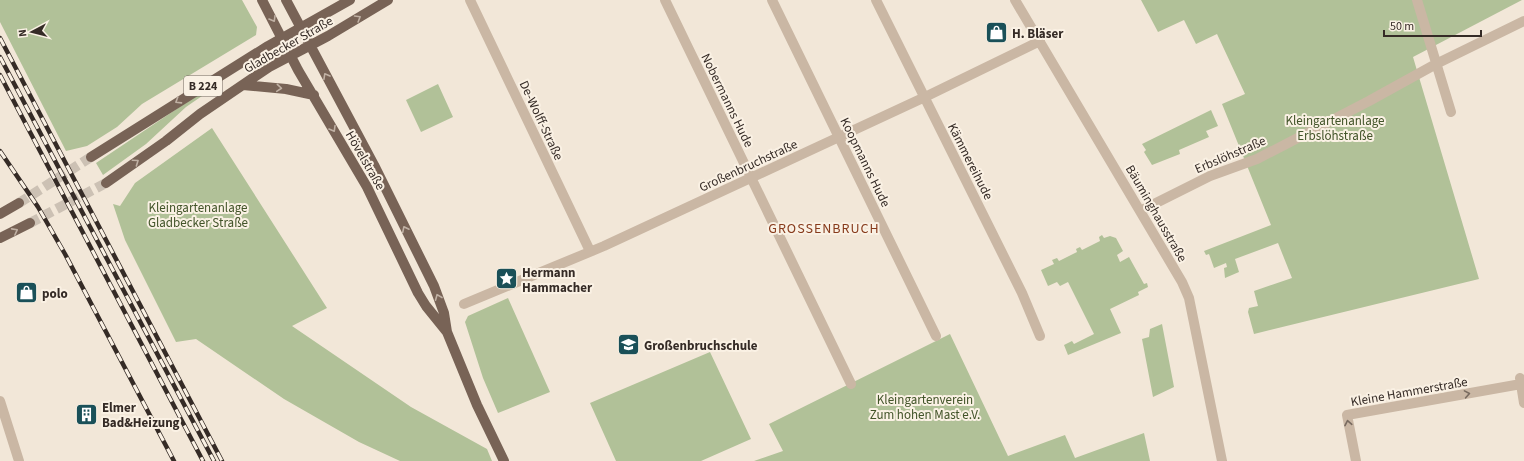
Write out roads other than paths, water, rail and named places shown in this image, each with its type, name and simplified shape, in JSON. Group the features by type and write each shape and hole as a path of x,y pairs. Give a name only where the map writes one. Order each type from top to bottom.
{"main road":[{"name":"Hövelstraße","path":"262,0 291,55 367,187 418,293 426,306 447,332"},
{"name":"Hövelstraße","path":"286,0 374,165 434,286 444,313 447,332 477,405 504,461"},
{"name":"Gladbecker Straße","path":"91,157 137,126 283,38 350,0"},
{"name":"Gladbecker Straße","path":"106,183 269,67 388,0"},
{"path":"243,85 286,89 314,95"},
{"path":"0,214 19,203"},
{"path":"0,238 30,223"}],"street":[{"name":"De-Wolff-Straße","path":"470,0 590,251"},
{"name":"Nobermanns Hude","path":"665,0 851,384"},
{"name":"Koopmanns Hude","path":"772,0 936,336"},
{"name":"Kämmereihude","path":"876,0 1022,293 1040,336"},
{"name":"Bäuminghausstraße","path":"1015,0 1182,282 1189,298 1222,461"},
{"path":"1417,0 1451,112"},
{"name":"Erbslöhstraße","path":"1140,210 1210,176 1257,159 1369,101 1436,64 1524,21"},
{"name":"Großenbruchstraße","path":"464,304 590,251 925,97 1040,41"},
{"name":"Kleine Hammerstraße","path":"1356,461 1347,415 1520,381 1524,403"},
{"path":"0,401 18,461"}],"tunnel":[{"path":"19,203 91,157"},
{"path":"30,223 106,183"}],"railway":[{"path":"0,38 222,461"},
{"path":"0,57 214,461"},
{"path":"0,75 203,461"},
{"path":"0,151 38,207 65,254 174,461"}],"place":[{"name":"H. Bläser","path":"997,33"},
{"name":"Hermann Hammacher","path":"506,279"},
{"name":"polo","path":"27,293"},
{"name":"Großenbruchschule","path":"629,345"},
{"name":"Elmer Bad&Heizung","path":"86,414"}],"district":[{"name":"GROSSENBRUCH","path":"824,228"}],"park label":[{"name":"Kleingartenanlage Erbslöhstraße","path":"1335,128"},
{"name":"Kleingartenanlage Gladbecker Straße","path":"198,214"},
{"name":"Kleingartenverein Zum hohen Mast e.V.","path":"925,406"}]}
